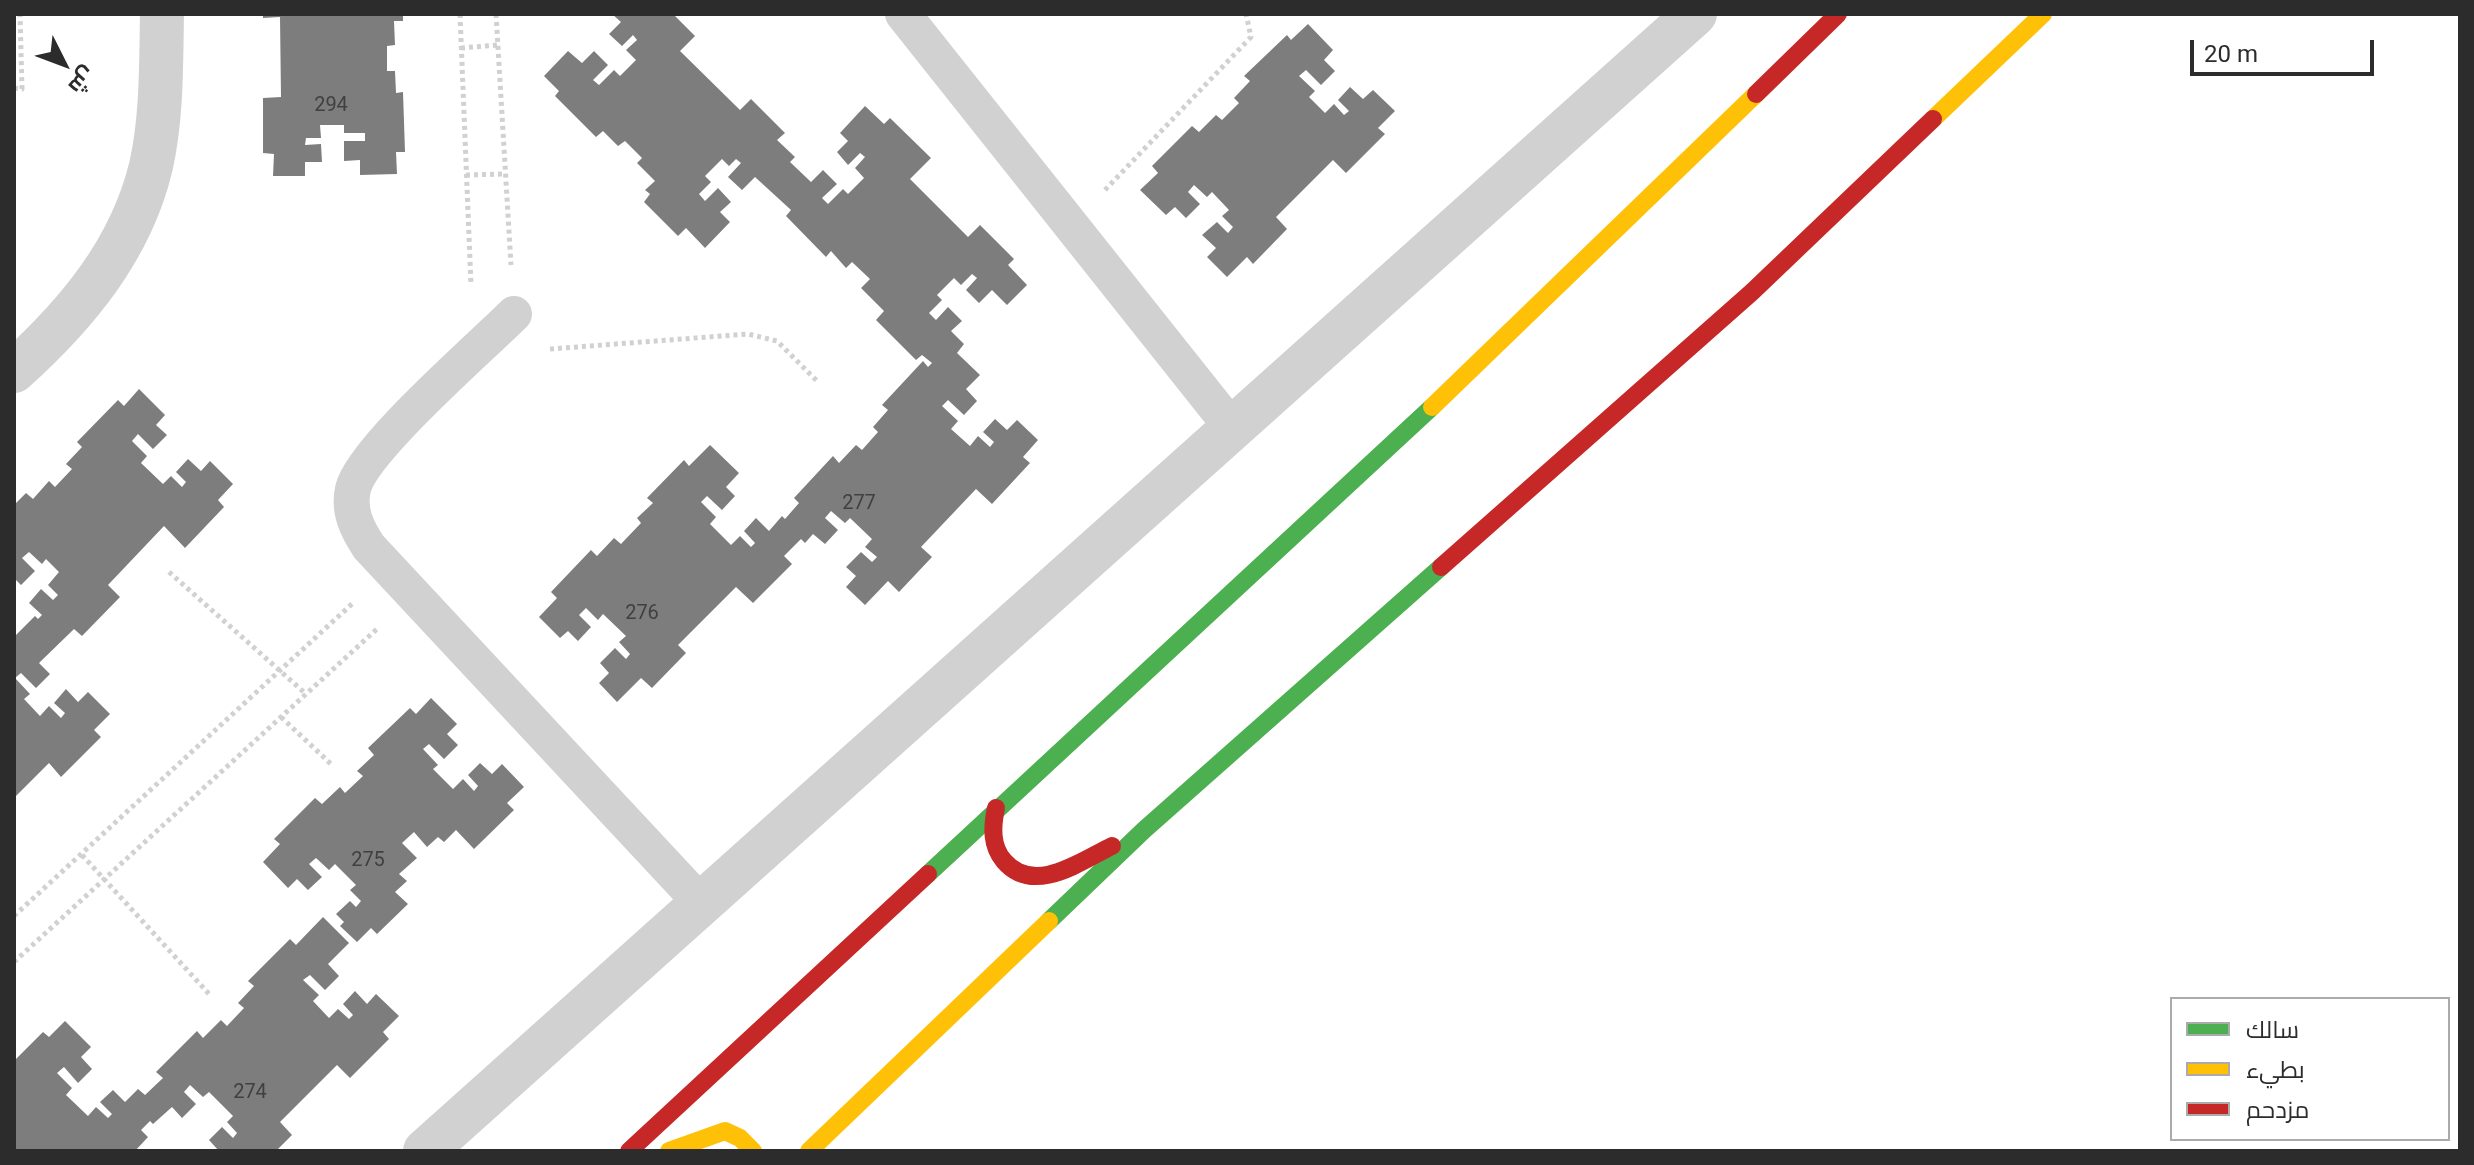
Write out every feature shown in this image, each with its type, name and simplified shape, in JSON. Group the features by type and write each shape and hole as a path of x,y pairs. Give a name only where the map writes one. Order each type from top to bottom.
{"street":[{"path":"14,371 54,335 97,285 129,228 151,167 160,102 162,14"},
{"path":"425,1151 1695,14"},
{"path":"809,1151 1144,830 1752,292 2043,14"},
{"path":"629,1151 1481,362 1820,23"},
{"path":"996,808 991,830 996,851 1009,869 1029,878 1048,875 1144,830"},
{"path":"669,1151 725,1131 740,1138 753,1151"}],"lane":[{"path":"903,14 1233,429"},
{"path":"514,314 369,456 358,473 352,492 352,512 358,530 390,569 702,904"}],"path":[{"path":"14,88 22,89 20,14"},
{"path":"460,14 473,354 748,334 777,341 817,381"},
{"path":"496,14 514,314"},
{"path":"1071,226 1251,37 1246,14"},
{"path":"461,48 498,45"},
{"path":"466,175 506,174"},
{"path":"14,916 390,569"},
{"path":"169,572 306,694"},
{"path":"14,962 414,595"},
{"path":"281,717 331,764"},
{"path":"82,855 210,995"}],"building":[{"path":"263,14 403,14 403,21 394,21 395,45 387,46 387,71 395,71 396,93 403,92 405,152 396,152 397,174 360,175 360,160 344,161 344,141 365,141 365,133 344,133 344,125 320,125 321,138 306,138 305,145 321,144 322,162 305,162 305,176 273,176 274,154 263,153 263,98 281,97 280,17 263,18"},
{"path":"612,14 673,14 695,36 680,51 740,110 751,99 785,133 777,140 795,157 790,162 811,182 823,170 837,184 822,198 828,204 843,189 848,194 864,178 855,168 865,157 860,153 848,165 837,152 848,141 840,133 865,106 884,124 890,118 931,158 910,179 968,237 980,225 1014,259 1008,265 1027,285 1007,305 992,290 979,303 966,290 977,278 972,274 961,285 954,278 937,295 942,300 929,313 936,320 948,307 962,321 951,331 964,344 957,353 980,375 966,389 977,401 964,415 948,400 942,406 958,421 951,429 970,446 978,436 990,447 994,442 983,432 995,419 1007,430 1017,420 1038,440 1023,457 1030,463 992,504 976,489 921,547 932,557 899,592 888,581 865,605 846,587 856,576 846,567 861,552 872,562 877,557 865,547 872,539 850,518 845,523 831,511 825,518 838,530 825,544 813,534 805,543 801,539 784,556 792,564 753,603 736,587 678,645 686,653 652,688 641,678 617,702 599,683 609,673 600,663 615,648 626,659 630,654 619,642 626,636 603,614 598,620 586,608 579,615 591,627 578,641 568,631 560,638 539,617 557,598 551,592 591,550 597,556 614,538 621,544 641,523 637,518 653,503 647,498 684,460 689,466 710,445 739,473 726,487 735,496 722,510 707,496 701,502 716,517 710,524 731,545 740,536 751,547 755,543 744,531 756,518 769,531 782,516 785,519 799,503 794,498 833,456 839,463 856,445 862,450 878,432 873,427 888,410 882,405 923,361 928,367 932,363 922,355 916,360 876,320 884,311 861,288 870,279 852,262 846,268 831,251 826,257 786,216 791,210 755,177 742,190 728,177 741,163 736,159 729,166 722,159 705,176 711,182 699,194 705,201 718,188 731,202 720,212 730,222 705,248 686,228 678,236 644,202 650,194 645,190 655,181 637,163 642,158 625,141 618,146 603,131 596,137 555,96 559,91 544,76 568,51 582,63 594,51 608,65 593,80 599,85 614,70 620,76 636,60 626,50 637,40 633,35 622,46 609,34 621,22"},
{"path":"1308,24 1333,50 1324,60 1335,71 1321,85 1306,70 1299,76 1315,91 1309,97 1325,113 1334,104 1344,115 1349,111 1338,100 1350,87 1363,99 1373,90 1395,111 1378,128 1385,134 1346,173 1333,160 1276,217 1287,229 1253,264 1247,257 1227,277 1207,257 1216,248 1202,235 1217,222 1228,233 1233,227 1222,216 1229,210 1212,192 1207,197 1194,185 1188,192 1200,204 1186,218 1175,207 1166,215 1140,190 1158,173 1152,166 1192,126 1199,132 1216,115 1222,120 1239,103 1234,98 1250,81 1244,76 1287,35 1291,40"},
{"path":"139,389 165,415 156,425 167,435 153,449 138,434 132,441 147,456 141,463 163,484 171,476 182,487 186,482 176,472 188,459 201,471 210,461 233,484 218,500 224,507 185,548 164,526 108,585 120,597 82,636 74,629 39,663 50,674 36,688 21,673 15,678 30,694 24,699 40,716 49,706 61,718 65,713 54,703 66,689 78,702 88,692 110,714 94,730 101,737 61,777 49,763 14,798 14,637 35,616 38,619 42,615 29,603 41,589 53,600 58,595 48,585 59,572 46,559 42,564 29,552 22,558 35,571 21,585 14,578 14,505 26,493 33,499 49,481 55,487 72,469 66,464 82,447 77,442 118,400 124,406"},
{"path":"431,698 457,724 447,734 458,745 444,759 429,744 423,749 438,765 433,769 453,789 463,779 474,791 478,786 468,775 480,763 492,774 502,764 524,787 507,803 514,810 474,849 456,830 444,842 438,837 427,847 414,832 402,843 417,858 399,874 407,881 395,892 408,904 377,934 371,928 357,942 340,926 344,922 336,914 350,901 356,907 361,901 350,890 356,885 335,864 329,870 316,858 309,864 322,877 308,890 297,879 288,888 263,862 280,844 274,839 315,798 322,804 340,787 345,793 363,776 357,771 374,755 368,748 410,708 416,714"},
{"path":"323,917 349,943 328,964 339,976 325,990 310,975 303,980 319,995 313,1001 329,1018 338,1009 349,1019 353,1015 343,1004 355,991 367,1004 376,994 399,1016 383,1032 389,1039 350,1078 337,1065 280,1122 292,1135 276,1151 219,1151 209,1140 222,1127 233,1138 237,1133 227,1122 233,1116 209,1092 203,1097 190,1085 184,1092 196,1104 182,1118 172,1107 153,1124 150,1121 141,1130 148,1137 135,1151 14,1151 14,1061 43,1032 49,1037 65,1021 91,1047 81,1057 92,1069 78,1083 64,1067 57,1073 72,1088 66,1095 88,1116 96,1107 108,1118 112,1114 100,1102 113,1090 125,1102 138,1089 145,1095 163,1078 156,1072 197,1031 203,1038 221,1020 227,1026 244,1008 238,1003 254,986 248,981 290,939 296,945"}],"traffic: fast":[{"path":"928,874 1432,407"},
{"path":"1049,921 1144,830 1441,567"}],"traffic: slow":[{"path":"1933,119 2043,14"},
{"path":"1432,407 1756,94"},
{"path":"809,1151 1049,921"},
{"path":"669,1151 725,1131 740,1138 753,1151"}],"traffic: jam":[{"path":"1756,94 1838,14"},
{"path":"1441,567 1752,292 1933,119"},
{"path":"996,808 993,829 997,849 1004,861 1016,871 1029,876 1043,876 1072,867 1112,846"},
{"path":"629,1151 928,874"}]}
